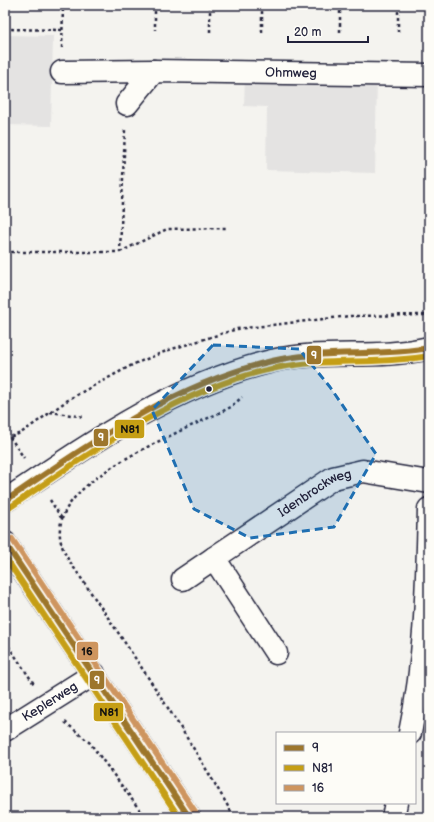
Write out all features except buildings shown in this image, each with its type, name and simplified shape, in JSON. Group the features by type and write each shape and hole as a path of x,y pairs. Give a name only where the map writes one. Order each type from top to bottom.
{"street":[{"name":"Ohmweg","path":"62,72 154,71 429,75"},
{"path":"127,104 154,71"},
{"path":"5,501 73,455 125,423 203,384 272,361 339,354 398,354 429,348"},
{"name":"Idenbrockweg","path":"182,579 333,478 363,471 429,482"},
{"path":"410,732 418,694 427,630 429,509"},
{"path":"5,543 189,817"},
{"path":"214,558 276,652"},
{"name":"Keplerweg","path":"5,730 94,674"},
{"path":"393,817 396,804"}],"path":[{"path":"62,72 63,5"},
{"path":"155,5 155,30"},
{"path":"210,5 210,32"},
{"path":"262,5 262,32"},
{"path":"340,5 340,32"},
{"path":"398,5 398,33"},
{"path":"5,28 63,30"},
{"path":"120,252 127,104"},
{"path":"5,252 120,252 167,229 228,228"},
{"path":"5,436 10,437 21,433 71,398 134,364 169,350 237,330 350,316 424,315 429,320"},
{"path":"234,817 200,757 159,692 68,559 62,548 59,535 62,518 68,507 89,484 111,468 139,452 231,407 244,396"},
{"path":"5,641 48,703 67,724 90,743 145,817"}],"highlighted area":[{"path":"213,345 299,349 330,387 376,454 334,527 250,538 194,509 152,410"}],"shaded area":[{"path":"5,35 53,36 51,126 5,125"},
{"path":"245,76 377,80 375,173 266,170 267,107 244,106"}],"transit line":[{"name":"9","path":"5,501 100,438 132,419 200,385 236,371 291,357 409,351 429,348"},
{"name":"N81","path":"9,508 103,445 136,425 205,390 240,377 295,365 410,359 429,356"},
{"name":"16","path":"12,539 196,813"},
{"name":"9","path":"5,543 189,817"},
{"name":"N81","path":"5,557 179,817"}]}
